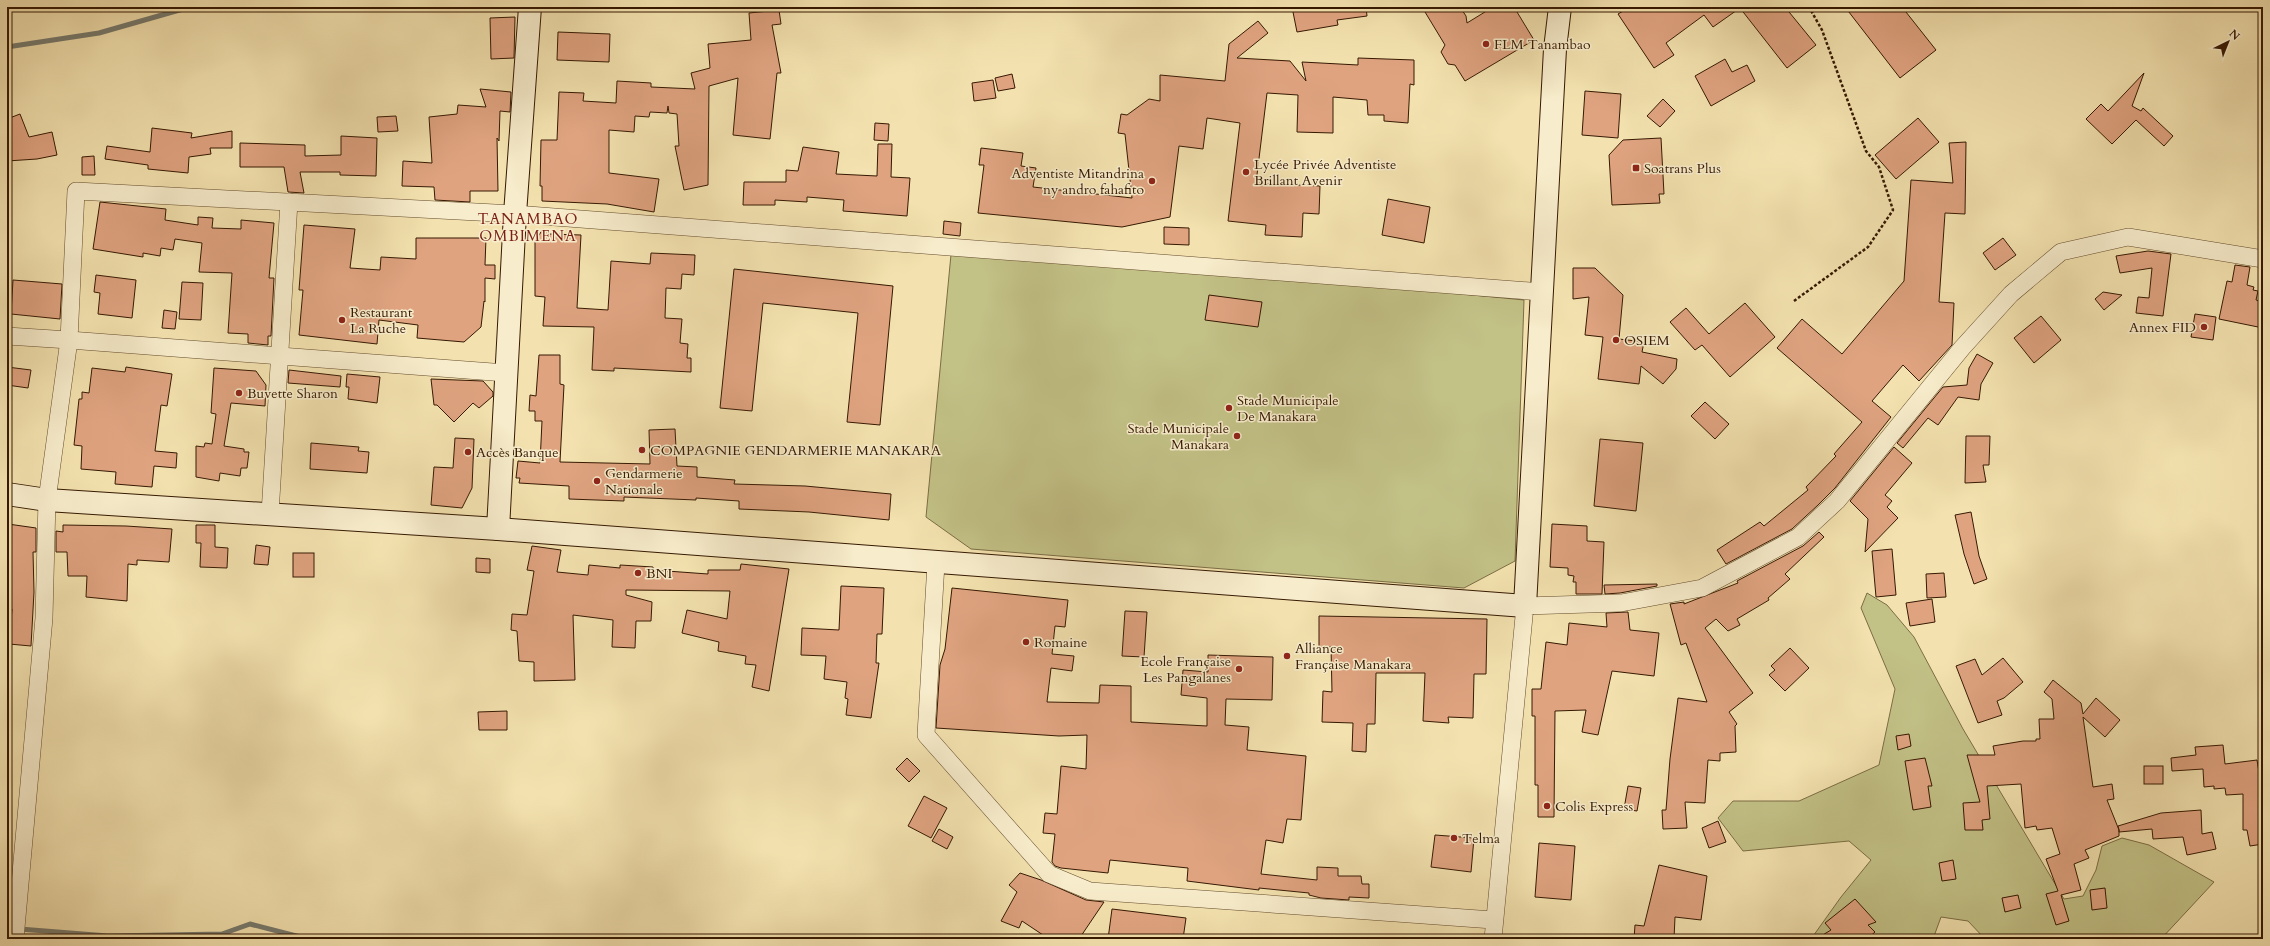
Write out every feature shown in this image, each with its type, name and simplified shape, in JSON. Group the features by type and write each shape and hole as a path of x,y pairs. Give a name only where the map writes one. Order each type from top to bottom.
{"main road":[{"path":"7,494 47,500 498,529 1525,606 1555,49 1560,7"},
{"path":"498,529 515,214 530,12"}],"street":[{"path":"15,930 44,618 47,500 69,340 76,191 515,214 1542,292"},
{"path":"270,514 289,202"},
{"path":"1493,939 1493,920 1525,606 1620,603 1702,588 1798,537 1837,500 1962,348 2006,300 2061,252 2128,237 2263,259"},
{"path":"7,336 280,355 506,373"},
{"path":"936,563 926,734 1049,874 1090,891 1493,920"}],"path":[{"path":"1794,301 1868,247 1893,210 1879,167 1866,151 1822,30 1810,7"}],"shaded area":[{"name":"Stade Municipale De Manakara","path":"952,244 1524,300 1515,561 1464,588 971,549 926,517"},
{"path":"1867,593 1887,605 1914,637 1963,729 2064,899 2083,896 2096,870 2102,846 2122,838 2149,845 2214,882 2161,939 1985,939 1968,921 1941,917 1933,939 1811,939 1841,897 1871,860 1849,841 1743,851 1718,818 1733,801 1799,801 1879,765 1895,689 1861,608"}],"building":[{"path":"1292,7 1366,7 1367,16 1337,20 1338,25 1297,32"},
{"name":"FLM Tanambao","path":"1422,7 1460,7 1466,16 1467,23 1493,7 1514,7 1534,40 1465,81 1455,65 1448,64 1441,52 1445,45"},
{"path":"1630,7 1785,7 1816,45 1787,68 1740,8 1713,27 1704,15 1666,43 1674,55 1654,68 1618,14"},
{"path":"1845,7 1902,7 1936,50 1900,78"},
{"path":"779,10 781,24 772,25 781,73 777,73 770,139 733,135 738,78 709,86 708,185 684,190 675,146 679,146 677,114 669,113 668,106 667,113 650,112 649,117 635,116 634,132 609,130 609,173 659,179 654,212 607,204 542,201 542,186 540,186 541,140 557,140 559,92 584,93 583,101 616,103 617,81 651,83 651,87 695,89 691,73 710,68 708,44 751,40 749,13"},
{"path":"515,17 514,58 491,59 490,18"},
{"path":"1258,21 1268,33 1237,58 1290,61 1306,81 1302,62 1358,65 1358,58 1414,60 1414,85 1410,84 1408,123 1384,121 1384,115 1368,115 1367,100 1333,97 1333,133 1297,132 1298,95 1267,93 1256,183 1320,186 1319,214 1303,213 1302,237 1265,235 1266,225 1228,221 1240,123 1207,118 1203,149 1179,146 1170,217 1122,227 978,213 984,165 979,165 981,148 1023,153 1021,166 1036,168 1033,187 1132,198 1125,134 1118,133 1121,114 1127,115 1149,99 1160,101 1160,75 1225,81 1229,44"},
{"path":"558,32 610,34 609,62 557,60"},
{"path":"1725,59 1732,72 1747,65 1755,81 1711,106 1695,76"},
{"path":"2144,73 2132,106 2141,111 2143,108 2173,136 2164,146 2136,120 2112,144 2086,119 2101,104 2108,111"},
{"path":"1012,74 1015,88 998,91 995,78"},
{"path":"993,80 996,98 974,101 972,83"},
{"path":"480,89 511,92 510,112 500,111 499,141 497,138 498,191 470,191 470,202 435,200 434,187 402,186 403,161 432,163 429,117 457,114 458,105 486,107"},
{"path":"1585,91 1621,94 1618,138 1582,135"},
{"path":"1663,99 1675,111 1660,127 1647,116"},
{"path":"20,114 29,137 52,132 57,155 37,159 7,161 7,119"},
{"path":"396,116 398,131 378,132 377,117"},
{"path":"1918,118 1939,142 1896,179 1875,155"},
{"path":"875,123 889,124 888,141 874,140"},
{"path":"152,128 192,133 191,138 232,131 232,148 210,148 211,154 189,157 188,173 148,169 148,165 105,159 107,146 150,152"},
{"path":"341,136 377,138 376,176 340,175 340,172 300,172 304,193 288,192 284,167 240,167 240,143 305,145 305,156 341,155"},
{"name":"Soatrans Plus","path":"1661,138 1664,194 1659,194 1660,203 1612,205 1609,155 1623,140"},
{"path":"1966,142 1965,214 1945,213 1939,302 1954,303 1952,345 1919,381 1903,365 1872,401 1891,417 1835,488 1818,505 1792,529 1726,564 1717,550 1760,522 1764,526 1808,490 1806,487 1836,456 1834,454 1862,422 1777,348 1802,319 1842,354 1904,281 1911,180 1953,183 1949,143"},
{"path":"878,144 892,144 891,177 910,178 907,216 843,211 844,200 807,197 807,202 775,200 775,205 743,205 744,182 786,182 786,170 798,171 803,147 839,152 836,174 877,176"},
{"path":"94,156 95,175 82,175 82,157"},
{"path":"1388,199 1430,207 1424,243 1382,235"},
{"path":"100,202 166,209 165,220 198,225 198,217 213,218 212,228 241,229 241,220 274,223 269,278 274,278 271,336 268,336 268,345 248,343 248,334 228,333 232,273 199,272 202,243 175,239 173,250 161,248 160,256 143,253 143,257 93,249"},
{"path":"944,221 961,223 960,236 943,234"},
{"path":"304,225 355,229 350,268 380,270 381,257 416,259 416,238 486,238 485,265 495,265 495,279 485,278 485,302 484,301 481,327 464,342 417,338 418,325 379,320 377,344 299,335 303,290 299,290"},
{"path":"1164,227 1189,228 1189,245 1164,244"},
{"path":"543,229 550,234 581,235 577,308 608,310 611,261 650,264 651,253 695,255 694,275 682,274 681,289 666,288 665,318 682,319 680,343 688,344 687,358 691,358 691,372 614,368 614,371 592,370 594,327 543,326 545,297 535,296 535,241"},
{"path":"2003,238 2016,255 1995,270 1983,253"},
{"path":"2148,251 2171,254 2163,316 2136,313 2138,297 2149,298 2152,268 2120,273 2116,256"},
{"path":"2235,265 2250,267 2247,285 2254,287 2253,290 2258,291 2256,300 2263,302 2263,328 2219,319 2227,281 2232,282"},
{"name":"OSIEM","path":"1573,268 1595,268 1623,295 1619,339 1644,342 1642,352 1677,359 1676,369 1663,384 1641,366 1639,384 1598,379 1603,337 1585,335 1589,297 1573,299"},
{"path":"734,269 893,286 880,425 847,422 858,313 763,303 752,411 720,408"},
{"path":"96,275 136,280 132,318 98,314 100,293 94,292"},
{"path":"13,280 62,284 60,319 11,314"},
{"path":"182,282 203,283 201,320 179,319"},
{"path":"2103,292 2122,295 2104,310 2095,299"},
{"path":"1209,295 1262,302 1258,327 1205,320"},
{"path":"1745,303 1775,337 1730,377 1702,345 1695,350 1670,322 1686,308 1709,334"},
{"path":"164,310 177,312 175,329 162,328"},
{"name":"Annex FID","path":"2195,314 2216,317 2213,340 2191,337"},
{"path":"2041,316 2061,340 2034,363 2014,338"},
{"path":"1977,354 1993,363 1981,384 1979,400 1958,397 1938,425 1928,418 1903,448 1897,443 1943,387 1967,385 1969,368"},
{"path":"539,355 560,355 560,384 564,385 560,462 650,464 649,430 675,429 677,466 697,467 697,477 735,480 734,484 805,486 891,494 889,520 809,512 739,509 739,501 696,498 696,500 624,497 624,501 569,499 569,486 519,483 520,478 516,478 518,461 540,463 542,421 535,421 535,411 529,411 530,395 536,396"},
{"path":"7,367 31,370 28,388 7,385"},
{"path":"126,367 172,374 167,406 161,405 155,451 177,453 176,468 154,466 152,487 115,484 116,472 81,469 82,446 74,445 79,399 82,399 82,392 89,393 92,368 125,372"},
{"path":"214,368 256,371 266,385 265,406 231,403 224,446 244,449 244,452 249,452 247,468 241,468 240,476 220,473 219,481 196,477 196,446 204,447 205,443 212,444 216,414 211,413"},
{"path":"289,370 341,376 340,387 288,383"},
{"path":"347,374 380,377 377,403 348,399 349,387 346,387"},
{"path":"431,379 483,381 493,392 493,396 479,408 473,403 454,422 437,405 434,405"},
{"path":"1705,402 1729,424 1715,439 1691,416"},
{"path":"1966,436 1990,436 1989,465 1983,465 1986,482 1965,483"},
{"path":"455,438 474,439 472,488 462,508 431,505 434,467 453,468"},
{"path":"1600,439 1643,443 1636,511 1594,506"},
{"path":"311,443 359,447 358,451 369,452 367,473 310,469"},
{"path":"1894,447 1912,463 1885,495 1892,501 1887,507 1898,518 1865,552 1868,519 1850,501"},
{"path":"1971,512 1979,556 1987,579 1974,584 1964,554 1955,515"},
{"path":"8,524 36,528 36,552 33,552 34,592 31,646 9,644 12,609 7,610"},
{"path":"1552,524 1587,526 1587,541 1604,542 1602,594 1576,594 1576,582 1573,582 1574,576 1568,575 1568,568 1550,567"},
{"path":"63,525 126,526 172,529 169,562 137,560 137,565 128,564 127,601 86,597 87,576 68,576 67,552 56,552 56,531 63,532"},
{"path":"196,525 215,525 215,547 228,548 227,568 200,567 201,543 196,543"},
{"path":"1819,532 1824,537 1785,574 1790,579 1768,598 1769,600 1737,619 1740,625 1728,631 1716,619 1705,628 1753,693 1729,712 1737,724 1735,726 1736,752 1720,753 1720,761 1708,760 1705,803 1685,802 1687,828 1663,829 1662,810 1666,810 1670,759 1678,698 1707,702 1686,643 1681,645 1670,604 1684,602 1684,604 1738,583 1737,581 1803,546"},
{"path":"256,545 270,547 268,565 254,564"},
{"path":"532,546 561,550 557,572 588,575 589,565 620,568 620,565 653,567 653,570 708,574 708,570 740,570 741,564 789,569 769,691 752,687 756,665 745,664 746,656 718,651 719,642 682,633 687,610 727,619 730,591 626,590 626,595 652,602 651,621 636,621 635,648 612,647 613,620 573,615 575,680 534,681 534,662 519,661 517,631 511,630 512,614 527,615 534,571 527,570"},
{"path":"1892,549 1896,595 1876,597 1872,551"},
{"path":"293,553 314,553 314,577 293,577"},
{"path":"476,558 490,559 490,573 476,572"},
{"path":"1944,573 1946,597 1927,598 1926,574"},
{"path":"1657,584 1657,586 1620,593 1605,594 1604,585"},
{"path":"841,586 884,588 882,634 877,634 876,663 879,663 871,718 846,715 848,699 845,698 847,682 824,679 826,656 801,655 802,628 839,630"},
{"path":"952,588 1068,600 1065,627 1055,626 1052,654 1074,656 1072,671 1051,668 1047,702 1099,703 1100,685 1131,686 1131,722 1207,726 1207,698 1181,695 1183,670 1208,672 1208,655 1273,657 1272,700 1226,699 1225,725 1249,727 1247,750 1306,756 1301,820 1287,819 1283,843 1266,840 1261,874 1317,880 1317,867 1338,868 1338,876 1361,876 1362,884 1369,884 1369,898 1349,897 1349,900 1321,898 1309,895 1309,893 1259,888 1259,890 1187,881 1188,868 1110,860 1108,873 1055,866 1052,862 1055,834 1043,833 1045,813 1057,814 1061,766 1086,769 1087,735 1059,736 936,728 940,665 945,649"},
{"path":"1932,599 1935,622 1910,626 1906,603"},
{"path":"1125,611 1147,612 1144,657 1122,656"},
{"path":"1628,612 1630,630 1659,633 1654,676 1612,671 1598,735 1582,732 1586,710 1555,711 1554,817 1538,817 1538,785 1535,785 1535,716 1532,716 1532,689 1541,689 1546,642 1567,645 1569,623 1607,627 1606,613"},
{"path":"1319,616 1487,619 1486,674 1474,674 1473,718 1448,717 1449,723 1423,721 1425,673 1376,673 1375,724 1367,724 1366,752 1352,751 1353,723 1322,722 1323,691 1332,692 1331,647 1319,647"},
{"path":"1790,648 1809,668 1785,691 1769,675 1775,670 1771,666"},
{"path":"2003,658 2023,682 2004,698 1997,701 2002,715 1978,723 1956,666 1975,659 1982,675"},
{"path":"2053,680 2081,703 2083,714 2096,698 2120,720 2105,737 2083,717 2093,787 2112,784 2114,799 2107,800 2119,830 2118,826 2161,813 2201,810 2202,834 2212,832 2216,849 2187,855 2183,837 2153,839 2152,829 2119,832 2119,836 2085,850 2089,858 2074,864 2081,890 2061,895 2069,921 2056,925 2046,894 2058,891 2046,859 2060,854 2052,828 2037,830 2036,826 2025,828 2021,784 1987,786 1990,819 1982,820 1983,830 1965,830 1963,803 1980,802 1967,755 1995,755 1993,746 2023,741 2036,741 2036,739 2040,739 2039,719 2054,719 2052,699 2044,692"},
{"path":"507,711 507,730 479,730 478,712"},
{"path":"1909,734 1911,746 1898,750 1896,736"},
{"path":"2223,745 2225,764 2257,760 2261,785 2263,785 2263,844 2250,846 2247,830 2243,830 2243,794 2226,795 2225,788 2214,789 2214,786 2204,787 2203,769 2172,771 2171,758 2196,755 2195,747"},
{"path":"907,758 920,771 909,782 896,769"},
{"path":"1925,758 1932,786 1928,786 1931,807 1913,810 1905,761"},
{"path":"2144,766 2163,766 2163,784 2144,784"},
{"path":"1628,786 1641,788 1637,811 1624,809"},
{"path":"924,796 947,808 931,838 908,826"},
{"path":"1718,821 1726,842 1709,848 1702,828"},
{"path":"939,829 953,837 947,849 932,841"},
{"path":"1435,835 1474,838 1471,872 1431,867"},
{"path":"1539,843 1575,846 1571,900 1535,897"},
{"path":"1953,860 1956,879 1942,881 1939,863"},
{"path":"1659,865 1707,876 1701,920 1675,917 1674,939 1634,939 1635,925 1644,926"},
{"path":"1020,873 1041,880 1086,900 1104,902 1079,939 1049,939 1022,921 1019,928 1001,921 1017,892 1009,885"},
{"path":"2105,888 2107,908 2092,910 2090,890"},
{"path":"2018,895 2021,908 2005,912 2002,898"},
{"path":"1855,899 1876,922 1868,925 1875,932 1867,939 1816,939 1831,930 1825,923"},
{"path":"1112,909 1186,918 1183,939 1108,939"}],"waterway":[{"path":"7,47 99,33 190,7"},
{"path":"7,928 108,936 222,934 250,924 308,939"}],"place":[{"name":"FLM Tanambao","path":"1486,44"},
{"name":"Soatrans Plus","path":"1636,168"},
{"name":"Lycée Privée Adventiste Brillant Avenir","path":"1246,172"},
{"name":"Adventiste Mitandrina ny andro fahafito","path":"1152,181"},
{"name":"Restaurant La Ruche","path":"342,320"},
{"name":"Annex FID","path":"2204,327"},
{"name":"OSIEM","path":"1616,340"},
{"name":"Buvette Sharon","path":"239,393"},
{"name":"Stade Municipale De Manakara","path":"1229,408"},
{"name":"Stade Municipale Manakara","path":"1237,436"},
{"name":"COMPAGNIE GENDARMERIE MANAKARA","path":"642,450"},
{"name":"Accès Banque","path":"468,452"},
{"name":"Gendarmerie Nationale","path":"597,481"},
{"name":"BNI","path":"638,573"},
{"name":"Romaine","path":"1026,642"},
{"name":"Alliance Française Manakara","path":"1287,656"},
{"name":"Ecole Française Les Pangalanes","path":"1239,669"},
{"name":"Colis Express","path":"1547,806"},
{"name":"Telma","path":"1454,838"}],"district":[{"name":"TANAMBAO OMBIMENA","path":"528,228"}]}
